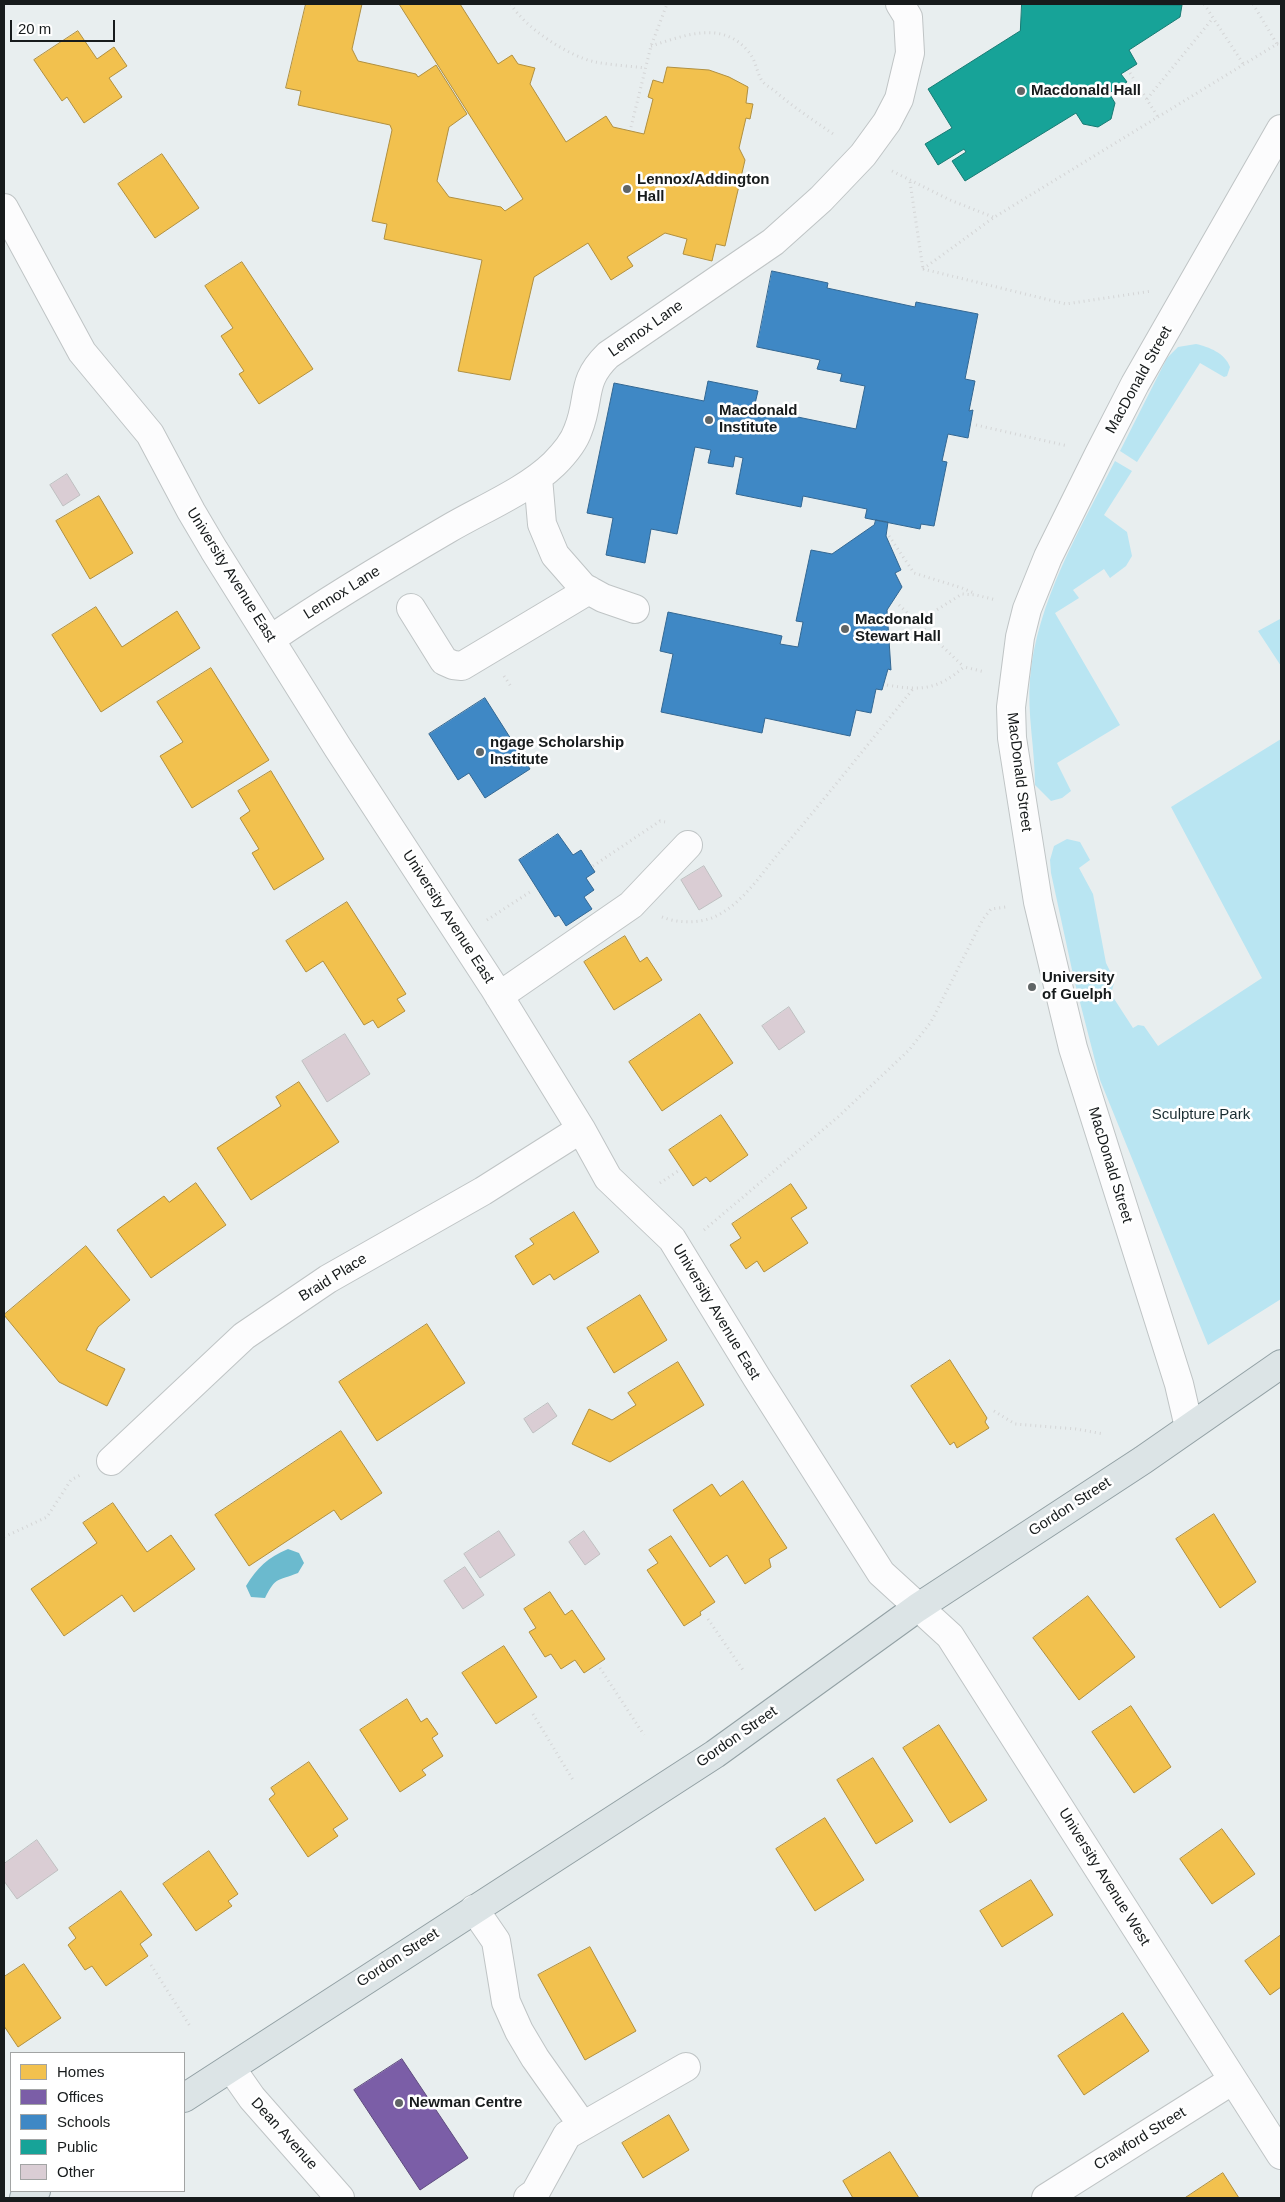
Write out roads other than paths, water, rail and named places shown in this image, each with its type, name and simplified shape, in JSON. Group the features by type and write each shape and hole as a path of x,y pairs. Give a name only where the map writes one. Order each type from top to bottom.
{"main road":[{"name":"Gordon Street","path":"185,2097 715,1754 917,1608 1143,1460 1281,1364"}],"street":[{"name":"Lennox Lane","path":"271,639 364,579 538,478 556,463 578,430 590,378 597,366 608,354 773,242 821,199 863,155 887,122 900,99 910,53 908,17 900,4"},
{"name":"MacDonald Street","path":"1189,1427 1179,1384 1073,1048 1038,902 1012,738 1011,707 1014,678 1027,609 1048,557 1135,384 1281,129"},
{"name":"University Avenue East","path":"4,208 82,352 150,434 191,511 344,756 499,996 581,1129 608,1178 672,1238 761,1386 881,1573 917,1608"},
{"path":"538,478 542,524 555,555 583,586 603,598 635,609"},
{"path":"411,608 444,660 453,665 462,666 589,590"},
{"path":"499,996 631,905 686,848"},
{"name":"Braid Place","path":"111,1461 244,1336 328,1279 483,1191 581,1129"},
{"name":"University Avenue West","path":"917,1608 950,1636 1281,2155"},
{"path":"474,1909 496,1941 506,2002 519,2031 535,2058 583,2126"},
{"path":"528,2198 535,2193 568,2135 686,2067"},
{"name":"Dean Avenue","path":"231,2068 252,2098 340,2198"},
{"name":"Crawford Street","path":"1046,2198 1233,2080"}],"place":[{"name":"Macdonald Hall","path":"1021,91"},
{"name":"Lennox/Addington Hall","path":"627,189"},
{"name":"Macdonald Institute","path":"709,420"},
{"name":"Macdonald Stewart Hall","path":"845,629"},
{"name":"ngage Scholarship Institute","path":"480,752"},
{"name":"University of Guelph","path":"1032,987"},
{"name":"Newman Centre","path":"399,2103"}],"park label":[{"name":"Sculpture Park","path":"1201,1115"}]}
